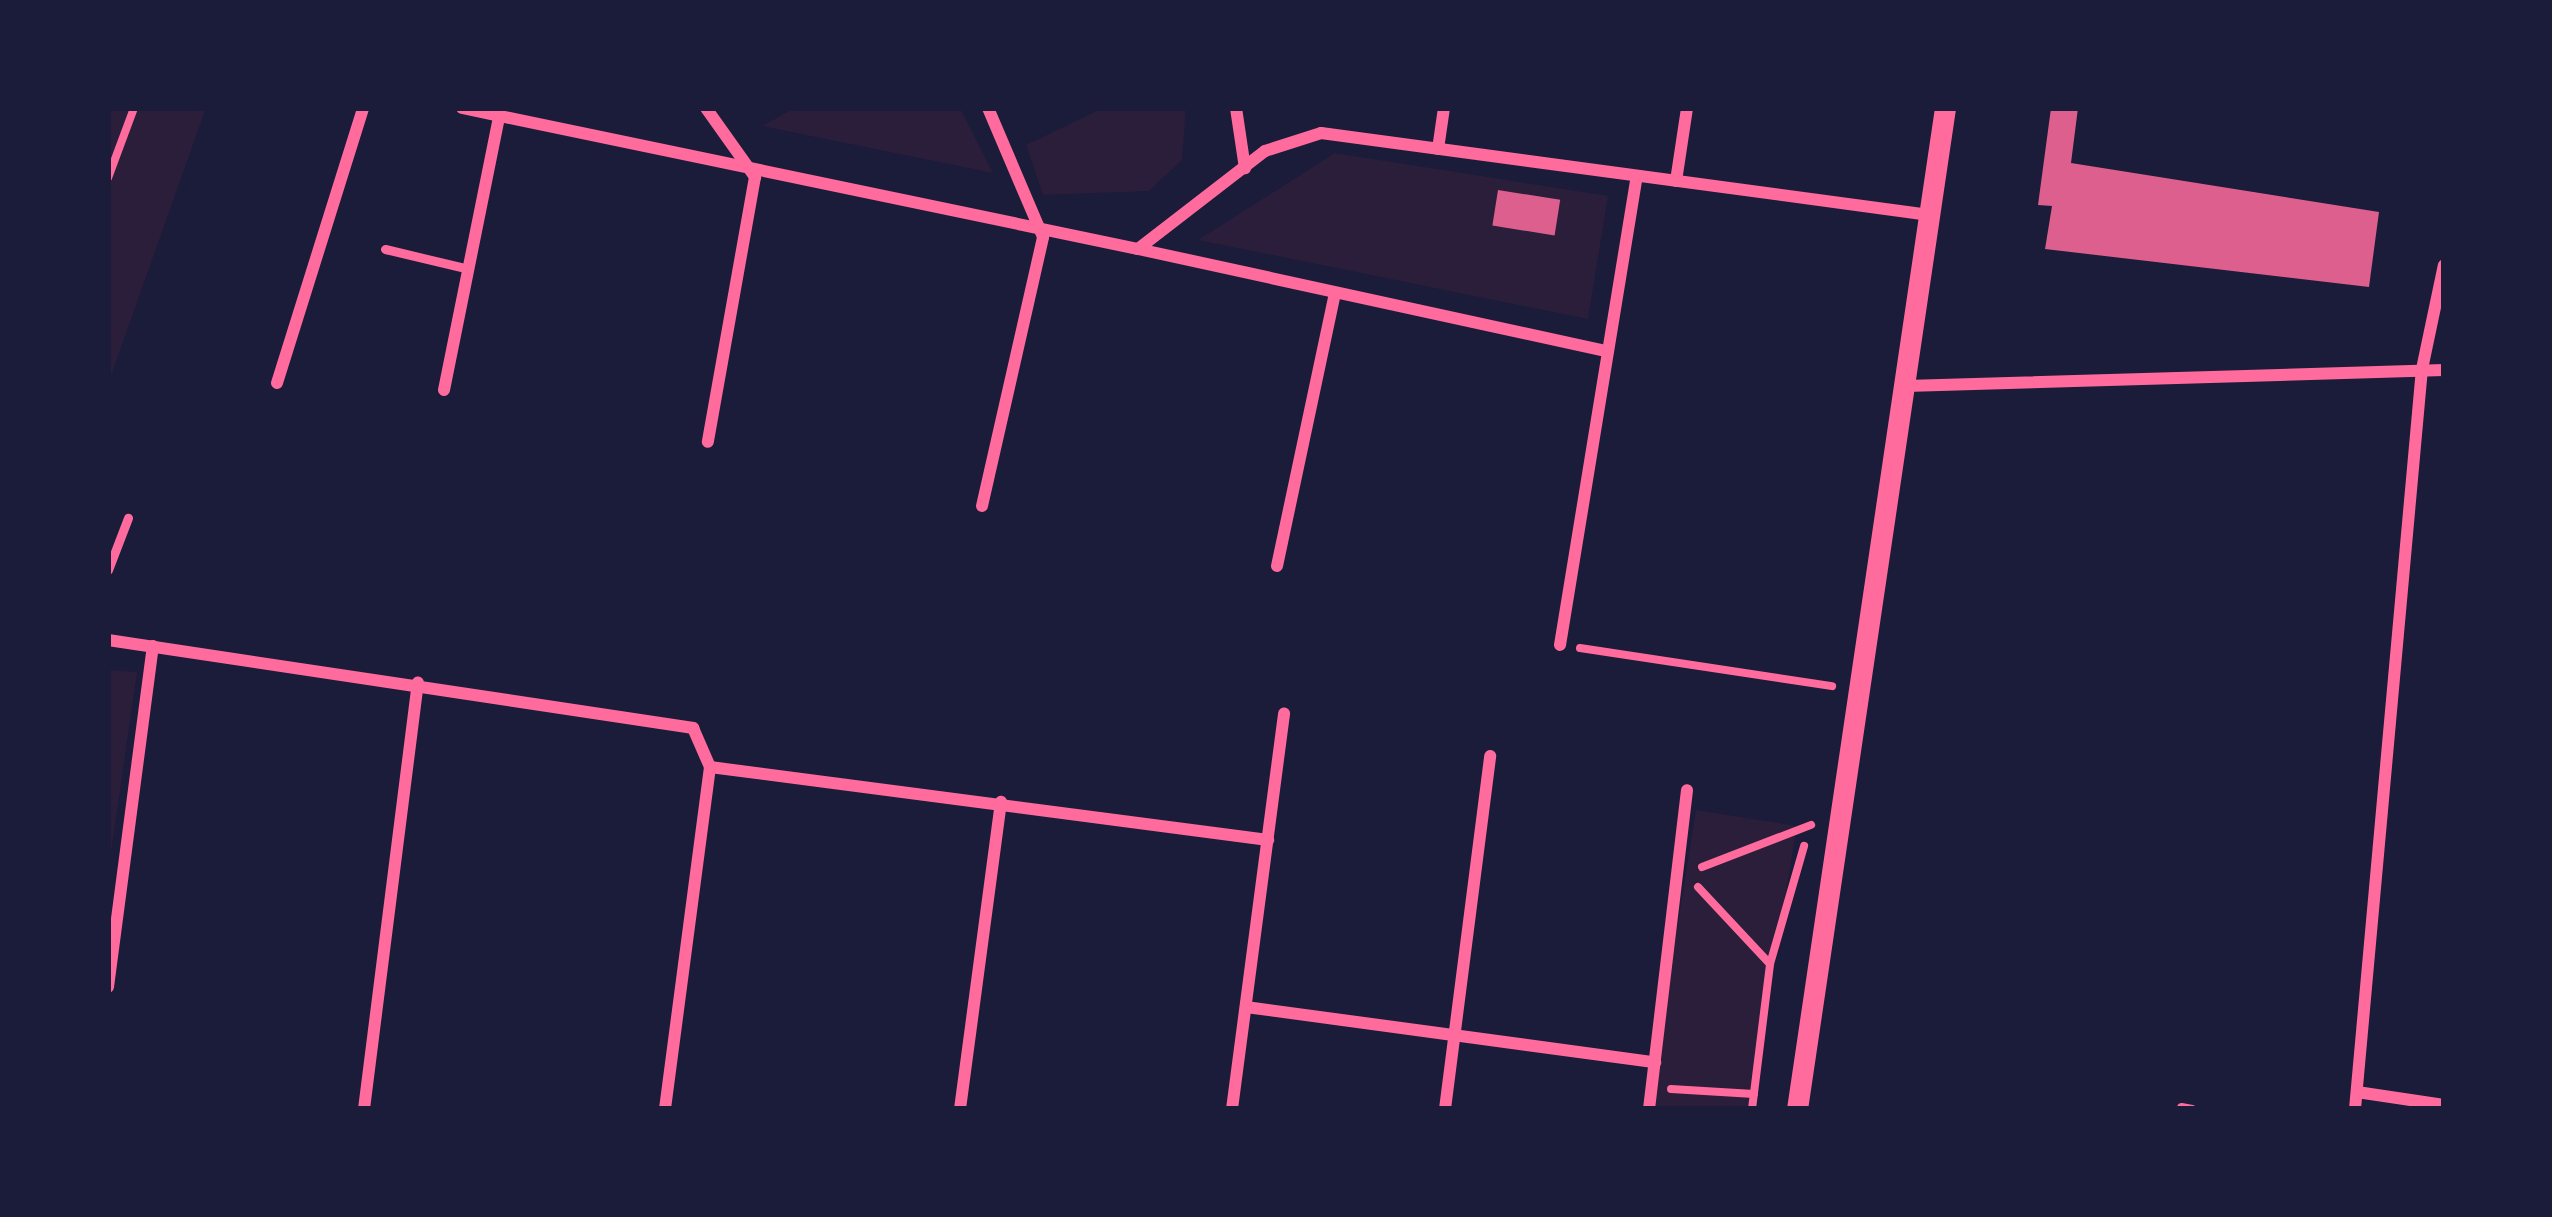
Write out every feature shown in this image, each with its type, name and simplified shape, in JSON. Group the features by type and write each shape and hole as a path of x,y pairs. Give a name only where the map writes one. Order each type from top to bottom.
{"street":[{"path":"278,383 363,108"},
{"path":"462,108 755,177 1043,237 1138,249 1604,351"},
{"path":"706,108 755,177 708,442"},
{"path":"982,506 1043,237 988,108"},
{"path":"1236,108 1245,168"},
{"path":"1438,149 1444,108"},
{"path":"1676,182 1687,108"},
{"path":"1797,1109 1861,704 1945,108"},
{"path":"444,389 499,117"},
{"path":"1138,249 1288,139 1321,133 1930,215"},
{"path":"1560,645 1604,351 1637,176"},
{"path":"2355,1109 2422,369 2444,265"},
{"path":"1277,566 1335,293"},
{"path":"1906,386 2444,370"},
{"path":"108,640 682,721 710,767 665,1109"},
{"path":"108,987 153,646"},
{"path":"364,1109 418,682"},
{"path":"1232,1109 1284,713"},
{"path":"1445,1109 1490,756"},
{"path":"710,767 1268,840"},
{"path":"1649,1109 1687,790"},
{"path":"960,1109 1001,802"},
{"path":"1246,1007 1655,1062"},
{"path":"2357,1092 2444,1105"}],"lane":[{"path":"385,249 469,269"},
{"path":"108,570 128,518"}],"path":[{"path":"108,178 134,108"},
{"path":"1560,645 1842,688 1861,704"},
{"path":"1838,710 1842,688"},
{"path":"1752,1109 1770,964 1820,801"},
{"path":"1770,964 1678,874 1815,824"},
{"path":"1676,1090 1754,1094"}],"shaded area":[{"path":"108,108 206,108 108,384"},
{"path":"795,108 960,108 993,173 762,126"},
{"path":"1103,108 1186,108 1182,160 1149,191 1043,195 1026,145"},
{"path":"1335,153 1608,196 1588,319 1198,240"},
{"path":"108,670 137,672 108,873"},
{"path":"1696,810 1797,826 1752,1109 1649,1107"}],"building":[{"path":"2051,108 2078,108 2071,163 2379,212 2369,287 2045,249 2052,206 2038,205"},
{"path":"1498,190 1560,200 1555,235 1492,226"}]}
